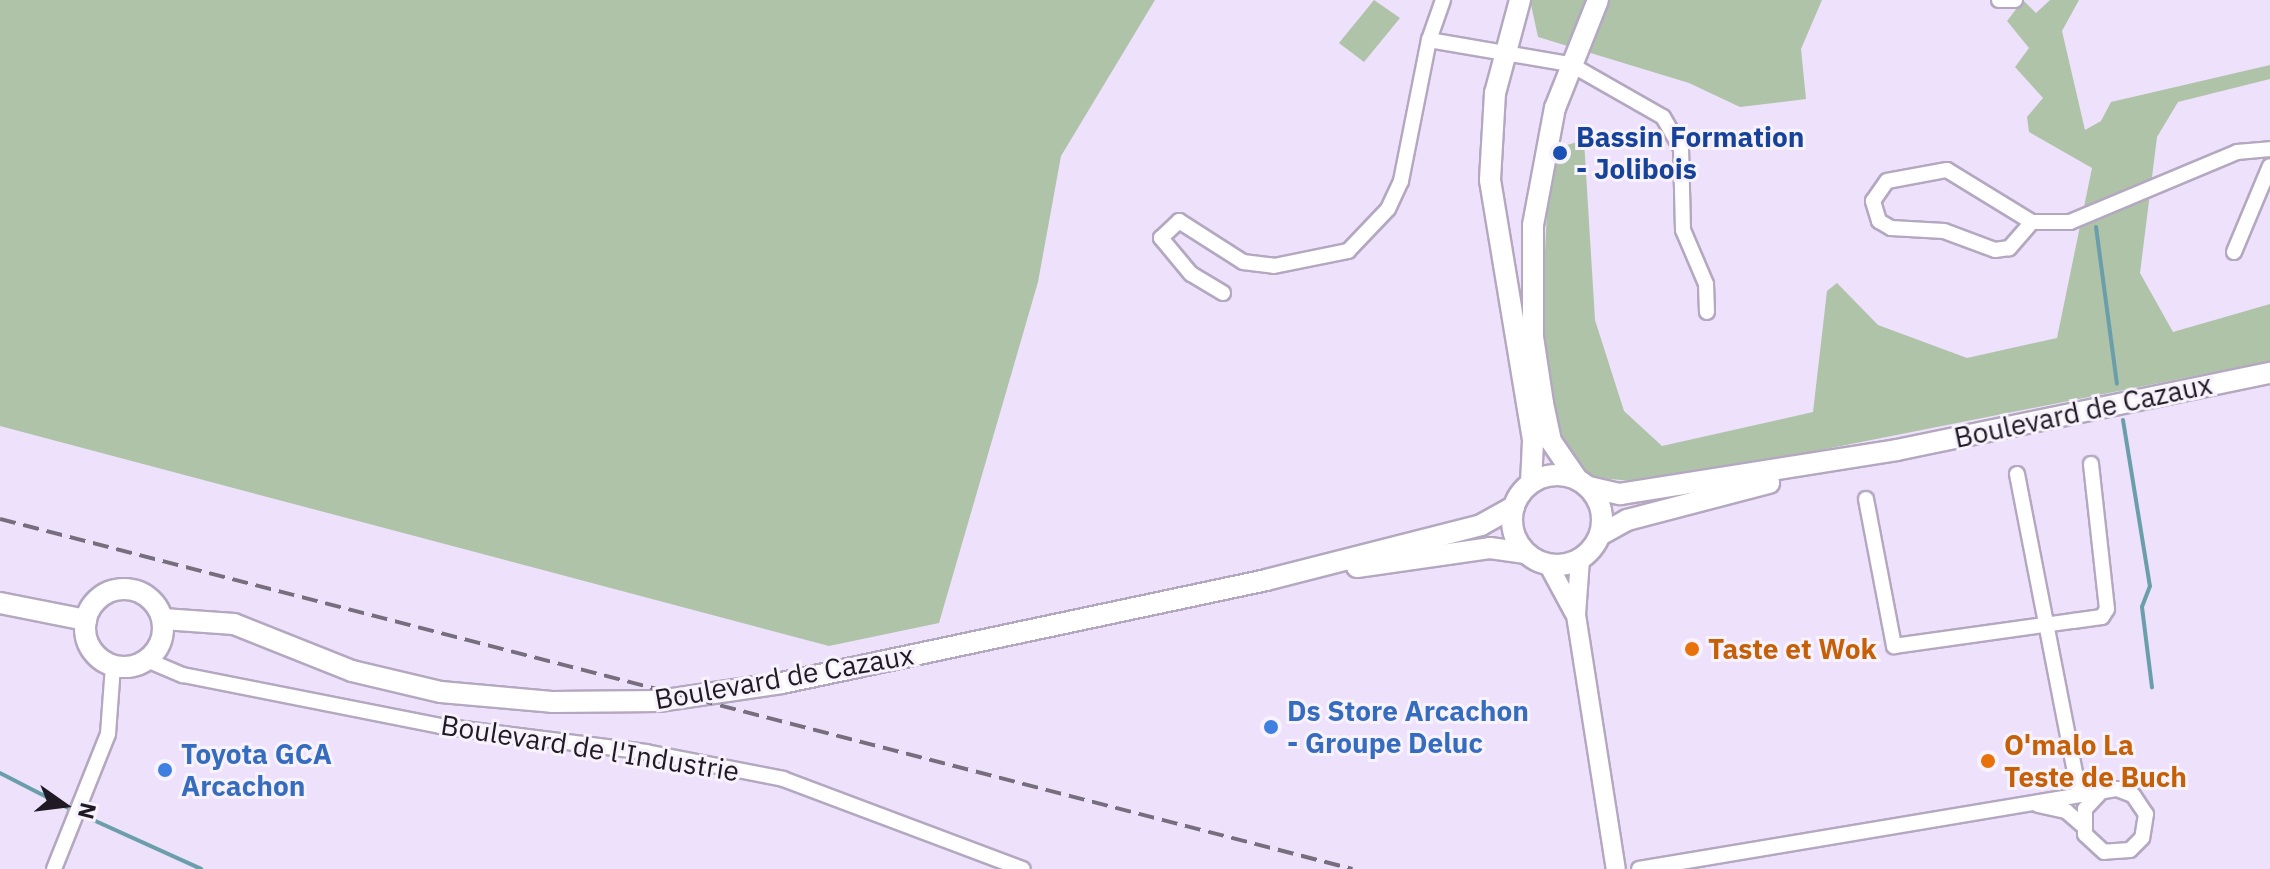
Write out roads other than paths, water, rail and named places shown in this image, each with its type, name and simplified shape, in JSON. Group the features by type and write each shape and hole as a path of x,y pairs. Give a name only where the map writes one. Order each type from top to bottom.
{"main road":[{"path":"1520,0 1503,56 1490,180 1533,441 1531,483 1514,507 1513,528 1526,553 1548,564 1580,559 1600,535 1602,510 1551,441 1531,284 1539,175 1570,64 1598,0"},
{"name":"Boulevard de Cazaux","path":"1583,483 1620,494 1897,450 2270,373"},
{"name":"Boulevard de Cazaux","path":"1600,535 1627,520 1897,450"},
{"path":"1531,483 1554,474 1583,483"},
{"name":"Boulevard de Cazaux","path":"163,619 216,620 352,671 441,692 609,703 782,683 1266,580 1481,525 1514,507"},
{"name":"Boulevard de Cazaux","path":"1266,580 1490,548 1526,553"},
{"path":"124,588 149,597 163,619 161,642 147,660 113,666 88,643 86,620 99,597 124,588"},
{"path":"2,603 86,620"}],"street":[{"path":"1223,293 1191,274 1161,238 1179,221 1243,262 1274,266 1348,251 1388,209 1401,181 1429,40 1443,0"},
{"path":"1999,0 2015,0"},
{"path":"1429,40 1503,56 1570,64 1663,117 1672,130 1683,164 1683,230 1706,284 1707,312"},
{"path":"2032,222 2009,248 1995,250 1944,231 1891,228 1879,221 1873,201 1887,181 1947,170 2032,222 2070,222 2237,152 2270,149"},
{"path":"2234,252 2270,166"},
{"path":"1866,499 1894,646 2102,617 2107,609 2091,464"},
{"path":"2017,474 2049,622 2079,793"},
{"path":"1580,559 1576,615 1616,869"},
{"path":"1548,564 1576,615"},
{"name":"Boulevard de l'Industrie","path":"147,660 183,675 440,726 631,750 783,779 1023,869"},
{"path":"54,869 108,734 113,666"},
{"path":"1639,869 2079,793 2125,791 2139,800 2146,814 2142,838 2130,850 2104,852 2066,811 2026,803"},
{"path":"2083,826 2085,809 2101,792"}],"waterway":[{"path":"2096,227 2117,384"},
{"path":"2123,420 2150,586 2142,607 2152,687"},
{"path":"0,773 72,810"},
{"path":"80,814 201,869"}],"railway":[{"path":"0,519 1352,869"}],"place":[{"name":"Bassin Formation - Jolibois","path":"1560,153"},
{"name":"Taste et Wok","path":"1692,649"},
{"name":"Ds Store Arcachon - Groupe Deluc","path":"1271,727"},
{"name":"O'malo La Teste de Buch","path":"1988,761"},
{"name":"Toyota GCA Arcachon","path":"165,770"}]}
